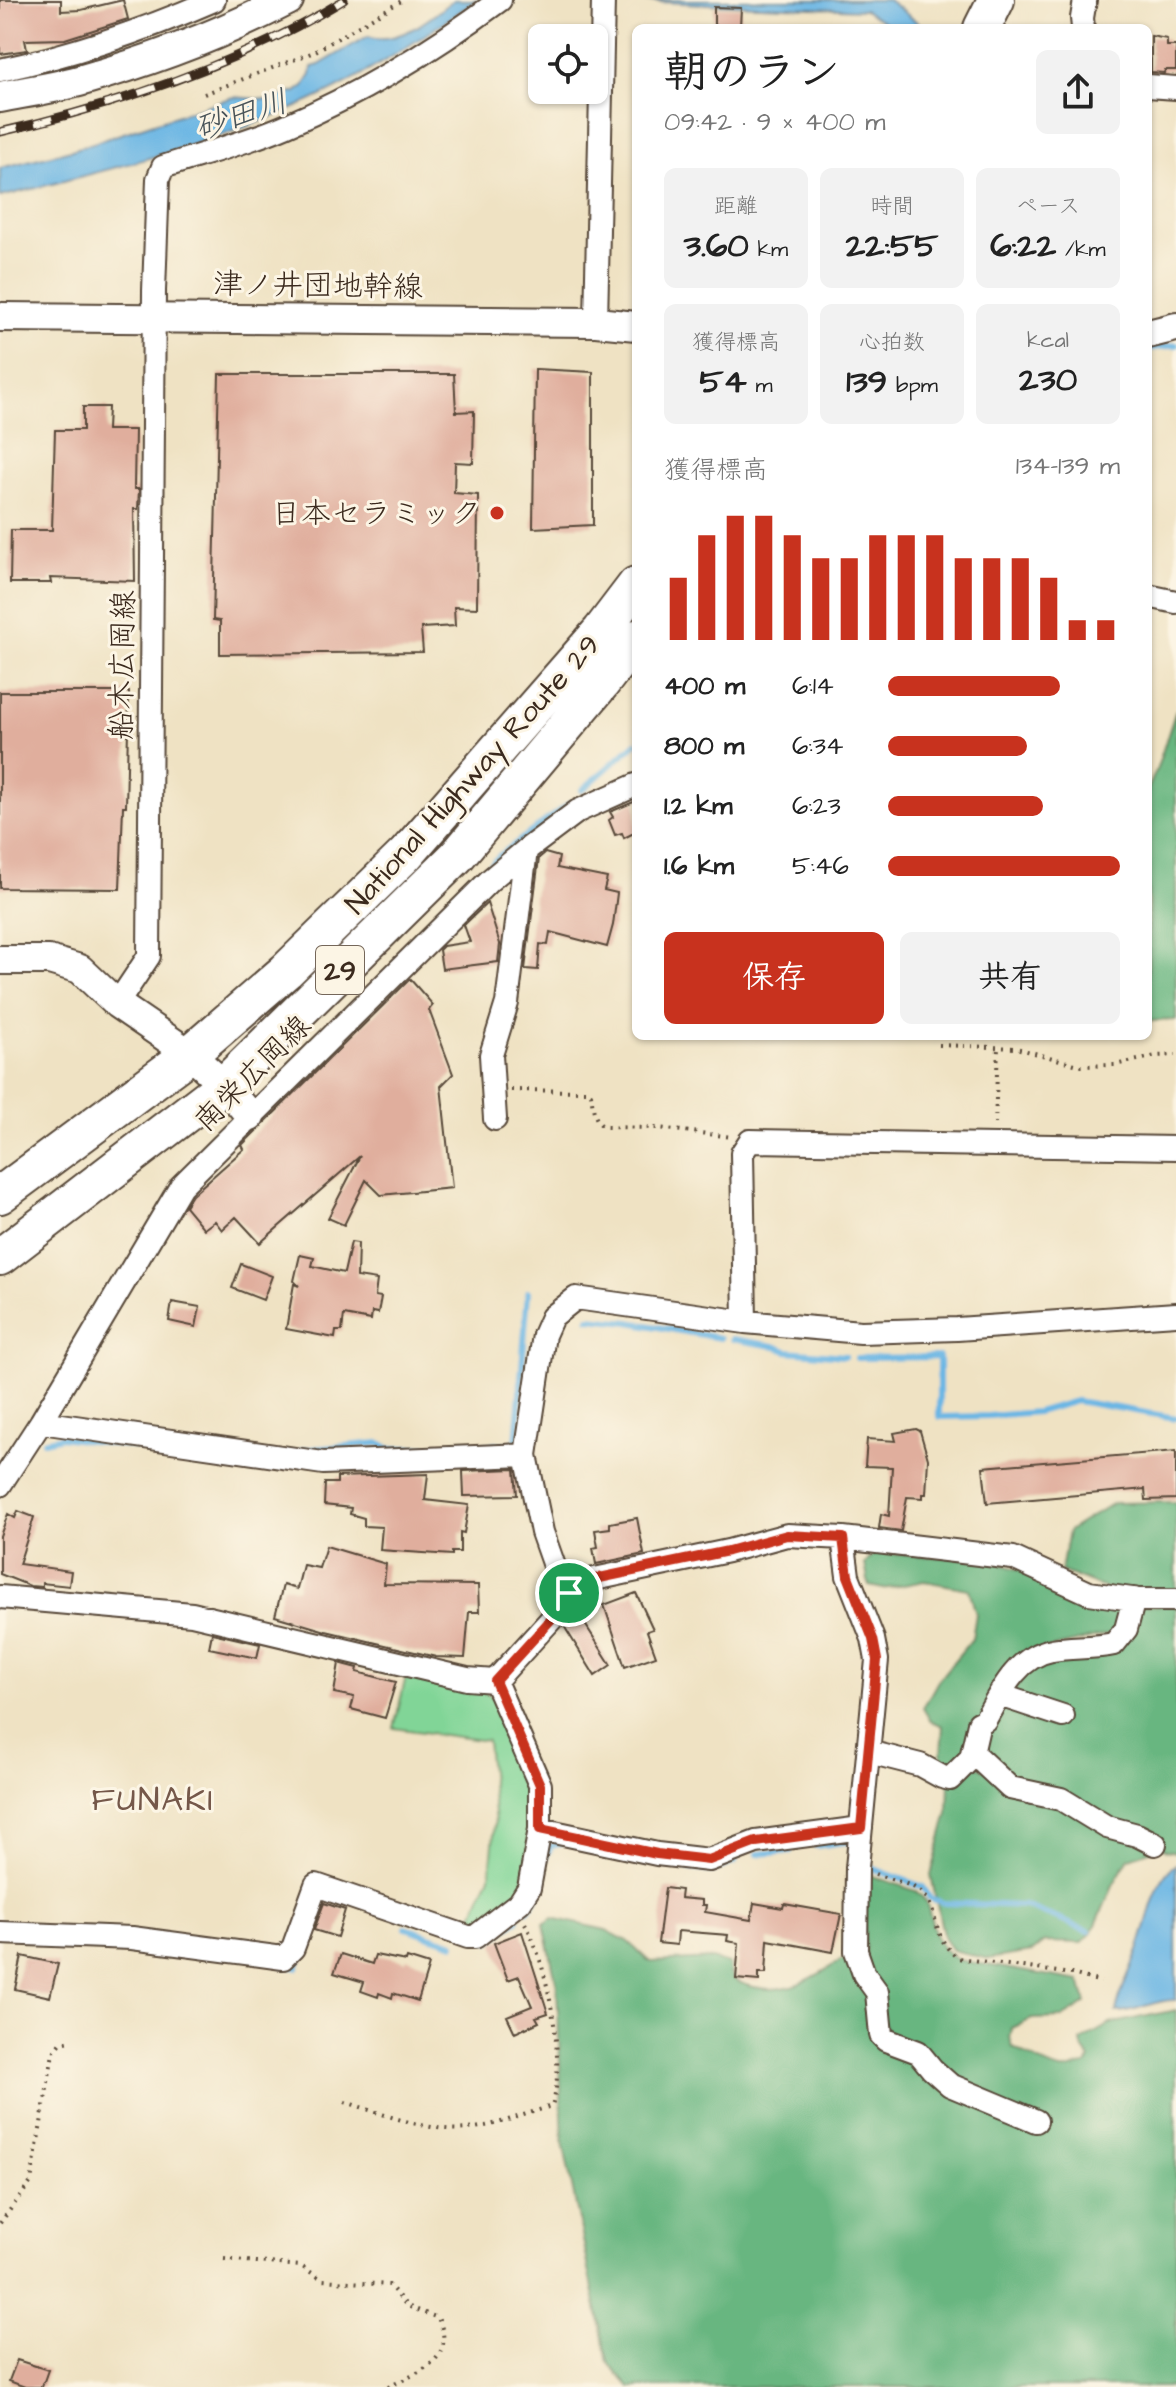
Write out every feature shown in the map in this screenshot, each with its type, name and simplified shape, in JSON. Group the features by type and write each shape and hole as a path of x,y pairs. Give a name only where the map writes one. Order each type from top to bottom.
{"highway":[{"path":"984,24 996,0"},
{"name":"National Highway Route 29","path":"0,1195 190,1054 286,971 406,854 582,653 632,590"},
{"name":"National Highway Route 29","path":"0,1257 224,1085 457,856 632,643"}],"main road":[{"path":"0,97 78,81 145,60 208,37 288,0"}],"street":[{"path":"0,70 53,59 214,0"},
{"name":"船木広岡線","path":"117,1004 149,956 156,192 163,167 283,127 347,98 445,41 500,0"},
{"path":"596,322 603,0"},
{"path":"1083,24 1085,0"},
{"path":"1152,86 1176,88"},
{"name":"津ノ井団地幹線","path":"0,317 596,322 632,326"},
{"path":"1152,333 1176,327"},
{"path":"1152,597 1176,602"},
{"name":"南栄広岡線","path":"0,1485 41,1422 181,1186 479,890 578,811 632,787"},
{"path":"495,1119 491,1055 507,1003 526,850"},
{"path":"0,960 49,960 80,969 117,1004 190,1054 224,1085 250,1116"},
{"path":"745,1322 742,1153 750,1141 1176,1148"},
{"path":"569,1593 554,1566 542,1532 526,1455 544,1335 552,1317 576,1298 745,1322 861,1332 957,1329 1176,1314"},
{"path":"41,1422 323,1463 526,1455"},
{"path":"495,1681 556,1614 569,1593 590,1580 728,1551 787,1535 843,1538 1013,1558 1089,1593 1176,1600"},
{"path":"843,1538 848,1576 873,1639 877,1660 857,1868 856,1951 864,1974 877,1992 881,2035 886,2040 918,2052 950,2085 1036,2121"},
{"path":"0,1597 192,1614 467,1679 495,1681"},
{"path":"869,1752 920,1765 950,1779 971,1758 976,1728 985,1720 999,1695 1021,1667 1049,1651 1114,1644 1126,1629 1134,1599"},
{"path":"0,1933 132,1938 283,1958 293,1948 316,1885 475,1937 515,1906 529,1888 540,1829 540,1785 495,1681"},
{"path":"999,1695 1063,1716"},
{"path":"971,1758 978,1758 986,1764 1010,1788 1061,1799 1107,1827 1137,1835 1155,1844"},
{"path":"540,1829 657,1854 709,1860 756,1842 861,1828"}],"path":[{"path":"204,94 314,52 403,0"},
{"path":"939,1045 1016,1048 1082,1066 1115,1065 1176,1055"},
{"path":"995,1144 998,1047"},
{"path":"493,1092 585,1091 591,1094 597,1123 604,1127 707,1133 750,1141"},
{"path":"857,1868 917,1890 927,1899 945,1949 958,1958 1072,1974 1101,1982"},
{"path":"345,2102 422,2125 464,2130 552,2106 556,2057 548,1987 534,1940 515,1906"},
{"path":"0,2223 31,2182 53,2053 61,2043 70,2041"},
{"path":"224,2259 301,2266 323,2280 389,2285 407,2306 438,2318 443,2329 444,2346 441,2353 428,2367 388,2387"}],"green space":[{"path":"1176,710 1176,1020 1152,1021 1152,780"},
{"path":"1176,1502 1176,1594 1112,1591 1061,1571 1068,1531 1113,1503"},
{"path":"875,1553 988,1560 1130,1604 1122,1631 1042,1650 969,1755 949,1775 941,1753 943,1726 930,1720 923,1708 939,1679 972,1639 976,1614 969,1589 924,1581 883,1589 869,1586 865,1564"},
{"path":"1135,1605 1176,1606 1176,1852 1036,1791 984,1757 979,1730 1025,1666 1098,1651"},
{"path":"407,1672 484,1692 496,1699 508,1721 534,1802 522,1892 465,1933 490,1876 495,1823 487,1741 394,1728"},
{"path":"971,1763 1155,1849 1129,1858 1113,1885 1096,1925 1082,1943 1044,1942 1032,1952 988,1959 952,1950 944,1939 931,1875 948,1813 949,1782"},
{"path":"861,1872 916,1891 926,1901 936,1937 943,1949 958,1960 1080,1981 1086,2003 1062,2018 1032,2019 1012,2028 1010,2039 1013,2048 1049,2066 1062,2070 1086,2065 1090,2059 1081,2041 1110,2024 1176,2010 1176,2387 630,2387 608,2362 563,2142 557,1986 544,1924 553,1918 606,1930 627,1941 650,1962 712,1959 729,1964 736,1980 762,1988 777,1989 804,1982 855,1951 877,2032 993,2101 889,2038 867,1973"}],"water":[{"name":"砂田川","path":"453,0 476,0 384,61 312,100 181,149 0,197 0,168 75,149 233,97 269,100 296,92 304,86 312,67 368,36 379,38 402,34"},
{"path":"604,0 888,0 920,24 887,24 864,10"},
{"path":"1176,1864 1176,2000 1116,2012 1157,1891 1168,1871"}],"building":[{"path":"0,0 61,0 61,11 81,10 123,0 128,19 65,39 25,40 27,50 0,54"},
{"path":"714,7 741,8 740,24 714,24"},
{"path":"1152,36 1167,39 1167,46 1176,46 1176,70 1165,70 1164,73 1152,72"},
{"path":"535,369 593,372 593,525 533,528"},
{"path":"219,374 454,374 456,412 474,411 473,463 455,462 454,493 478,495 477,608 454,607 455,626 421,628 423,652 220,654 220,621 213,620"},
{"path":"83,407 108,407 107,430 135,430 134,489 139,489 138,509 134,509 135,581 50,578 51,583 10,583 11,530 52,530 55,430 83,430"},
{"path":"0,692 129,692 120,889 0,888"},
{"path":"632,803 632,834 624,838 622,833 615,835 609,820 613,817 610,812"},
{"path":"545,853 559,857 557,868 607,878 604,890 617,893 613,925 607,947 550,932 548,945 540,944 538,970 525,969 539,858"},
{"path":"487,903 500,944 498,962 442,969 439,950 443,946 470,942 464,925"},
{"path":"410,979 433,1005 429,1010 453,1074 441,1086 452,1188 381,1195 366,1180 344,1225 328,1218 360,1156 260,1243 236,1217 222,1230 215,1221 204,1229 185,1206 192,1195 244,1149 242,1145"},
{"path":"351,1242 358,1243 357,1277 377,1280 375,1296 381,1297 378,1313 372,1312 371,1320 344,1315 342,1331 336,1331 335,1338 286,1329 294,1284 299,1286 294,1281 300,1255 314,1258 312,1266 344,1273"},
{"path":"241,1264 272,1276 263,1300 232,1288"},
{"path":"172,1302 200,1307 196,1327 169,1321"},
{"path":"920,1431 928,1459 926,1494 923,1498 907,1497 901,1531 879,1528 881,1514 889,1516 892,1467 865,1466 867,1439 896,1441 894,1433"},
{"path":"1176,1451 1176,1499 1146,1500 1145,1489 987,1503 983,1467"},
{"path":"515,1469 517,1495 464,1496 463,1471"},
{"path":"428,1474 425,1500 469,1505 464,1533 460,1532 460,1552 452,1552 452,1555 380,1550 382,1527 364,1526 364,1518 350,1514 351,1508 324,1505 325,1483 337,1483 337,1477"},
{"path":"18,1511 34,1517 19,1564 71,1571 69,1586 42,1583 42,1587 30,1586 0,1574 0,1536 8,1514 15,1518"},
{"path":"637,1518 644,1554 596,1564 593,1548 598,1547 595,1530 610,1528 610,1523"},
{"path":"326,1546 386,1564 384,1584 478,1585 479,1612 469,1612 465,1658 436,1657 275,1616 283,1585 297,1589 303,1565 319,1568"},
{"path":"636,1593 653,1629 647,1631 656,1656 625,1667 604,1605"},
{"path":"578,1613 611,1665 595,1676 564,1626"},
{"path":"212,1633 260,1644 257,1658 209,1648"},
{"path":"339,1663 358,1668 357,1672 396,1682 385,1718 351,1709 354,1697 334,1693"},
{"path":"665,1888 681,1890 680,1898 702,1900 702,1905 706,1905 705,1912 751,1920 754,1903 783,1908 784,1904 841,1914 833,1952 768,1940 766,1973 759,1973 759,1981 736,1979 739,1943 727,1941 728,1935 678,1931 677,1945 658,1943"},
{"path":"324,1903 345,1910 337,1937 314,1930"},
{"path":"522,1932 548,2013 536,2017 539,2022 515,2033 507,2016 532,2006 519,1976 508,1980 494,1943"},
{"path":"341,1954 372,1964 375,1955 406,1961 407,1958 429,1965 418,2001 393,1993 392,1998 361,1991 364,1982 334,1973"},
{"path":"22,1956 58,1964 50,1997 15,1989"},
{"path":"17,2360 48,2370 42,2387 25,2387 9,2381"}],"waterway":[{"path":"1152,348 1176,345"},
{"path":"582,790 632,746"},
{"path":"457,898 499,856 570,803"},
{"path":"302,1450 380,1443 390,1449 516,1444 528,1292"},
{"path":"589,1318 720,1338"},
{"path":"732,1339 787,1351 845,1356"},
{"path":"857,1358 939,1357 939,1417 1037,1412 1076,1401 1176,1418"},
{"path":"44,1441 61,1437 151,1449"},
{"path":"816,1846 850,1841 850,1844"},
{"path":"543,1864 551,1846 563,1843"},
{"path":"758,1854 791,1851"},
{"path":"685,1868 712,1871 735,1862"},
{"path":"866,1866 923,1887 930,1898 944,1903 1025,1906 1088,1931"},
{"path":"528,1910 538,1891"},
{"path":"489,1941 517,1920"},
{"path":"406,1928 454,1944"},
{"path":"283,1965 297,1967 303,1949"}],"railway":[{"path":"0,132 89,109 177,80 263,43 344,0"}],"place":[{"name":"日本セラミック","path":"497,513"}],"district":[{"name":"FUNAKI","path":"153,1798"}],"route":[{"path":"787,1535 843,1538 848,1576 873,1639 877,1660 861,1828 756,1842 709,1860 657,1854 540,1829 540,1785 495,1681 556,1614 569,1593 590,1580 728,1551 787,1535"}]}
